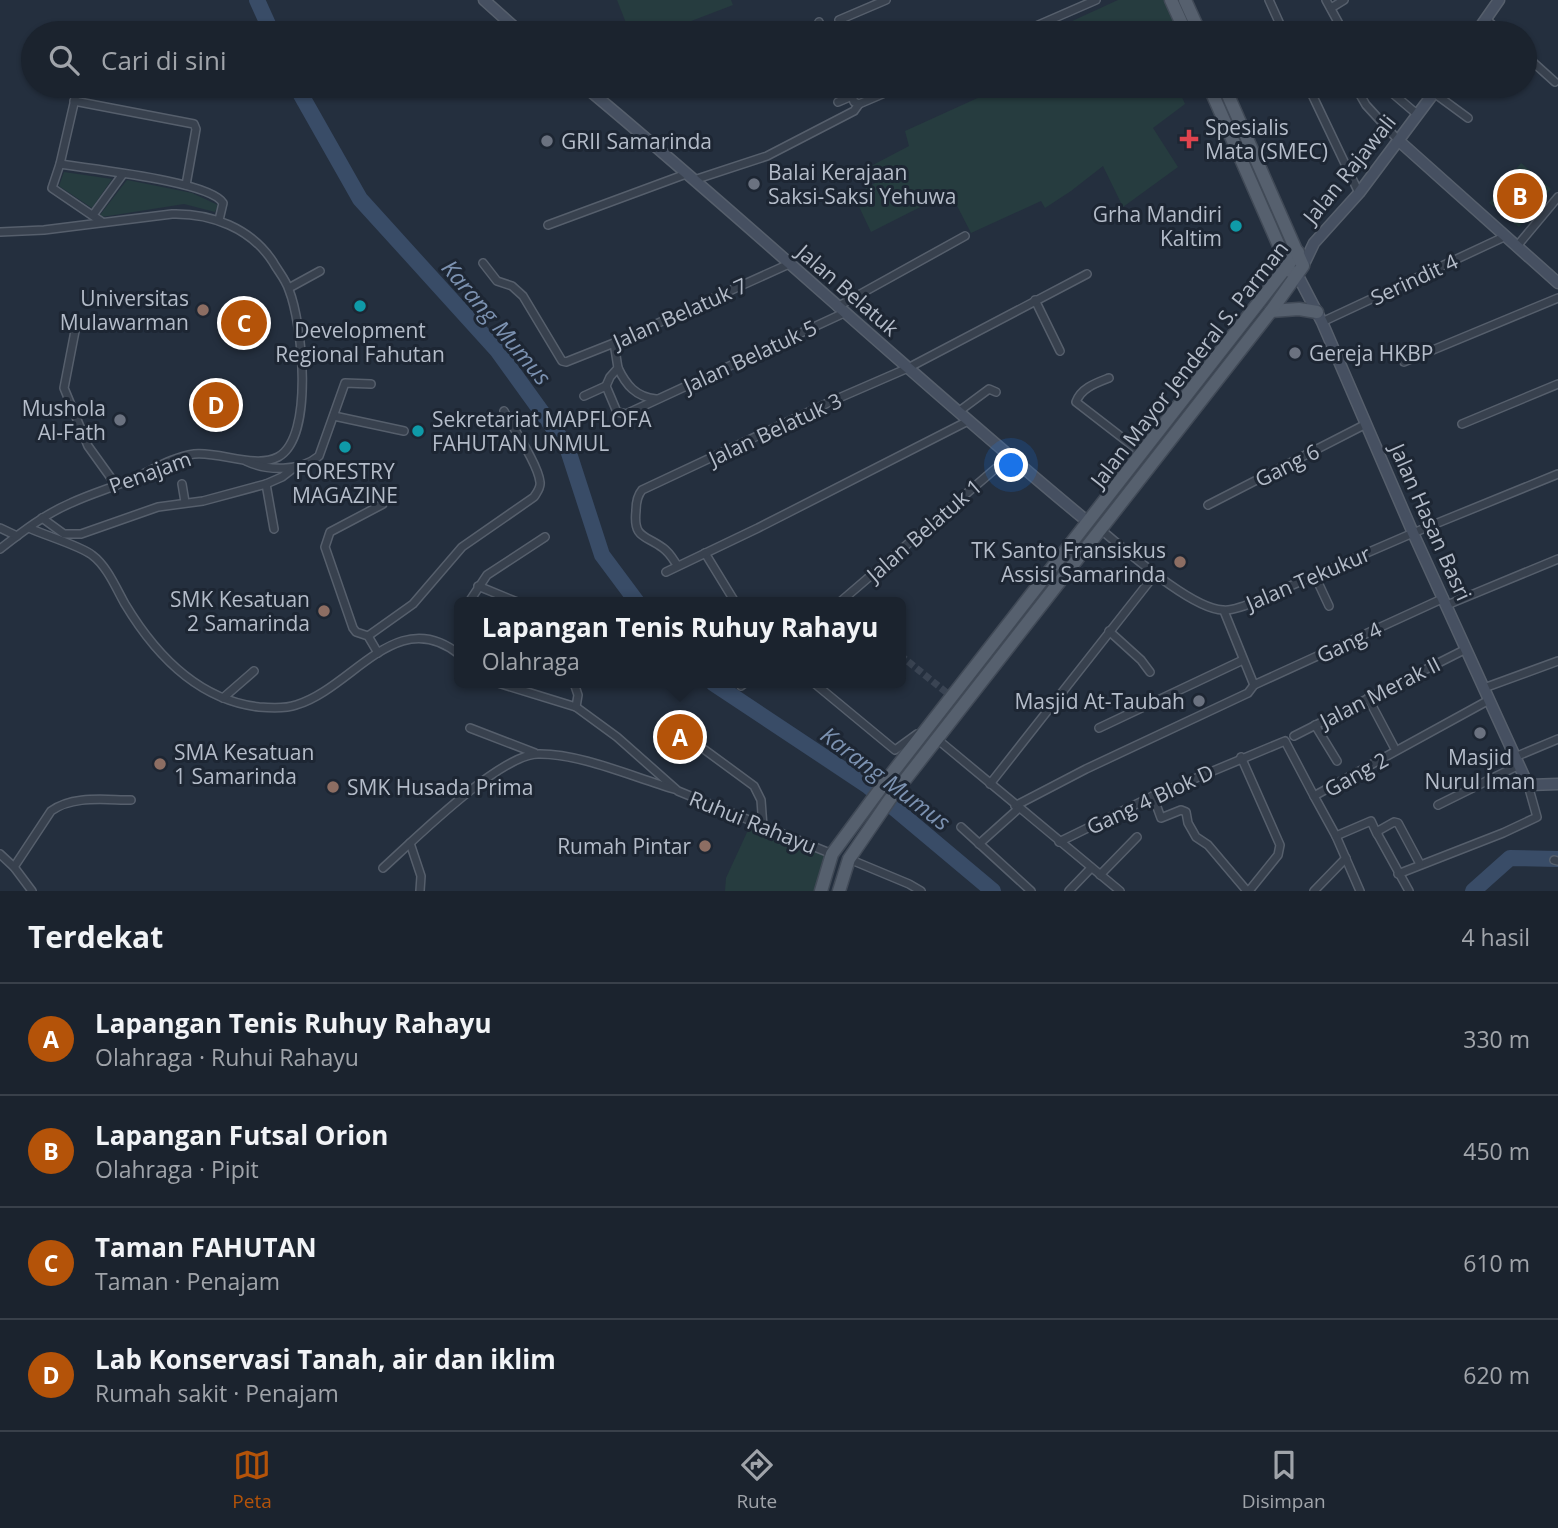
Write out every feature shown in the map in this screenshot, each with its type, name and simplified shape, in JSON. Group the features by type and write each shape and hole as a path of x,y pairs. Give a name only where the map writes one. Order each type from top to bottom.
{"main road":[{"path":"1171,0 1181,21"},
{"path":"1185,0 1195,21"},
{"path":"1215,98 1295,271"},
{"path":"1229,98 1298,252"},
{"name":"Jalan Mayor Jenderal S. Parman","path":"839,891 849,859 873,811 895,782 930,725 1088,522 1148,458 1271,311 1295,271 1298,252"},
{"name":"Jalan Mayor Jenderal S. Parman","path":"895,782 937,739 1100,529 1148,458 1295,271"},
{"path":"1271,311 1299,309 1319,317"},
{"name":"Jalan Mayor Jenderal S. Parman","path":"821,891 827,852 873,811"}],"street":[{"path":"484,0 504,21"},
{"path":"838,20 886,0"},
{"path":"1048,21 1096,0"},
{"path":"1269,0 1279,21"},
{"path":"1326,0 1338,21"},
{"path":"1331,8 1344,0"},
{"path":"1486,19 1499,0"},
{"path":"1537,66 1555,82"},
{"path":"75,98 52,188 102,222"},
{"name":"Jalan Belatuk","path":"603,98 840,310 1088,522"},
{"path":"838,102 847,98"},
{"path":"853,98 859,104"},
{"path":"548,225 690,177 751,163 778,152 873,98"},
{"path":"1314,98 1359,193"},
{"path":"1362,98 1399,141 1558,283"},
{"path":"1398,98 1418,115"},
{"name":"Jalan Rajawali","path":"1314,243 1359,193 1430,98"},
{"path":"1446,98 1468,118"},
{"path":"74,102 194,124 197,129 186,185"},
{"path":"60,164 186,185 221,198 224,207 219,220"},
{"path":"93,215 123,174"},
{"path":"1518,245 1558,197"},
{"name":"Penajam","path":"0,232 44,230 172,214 219,220 251,239 270,258 289,288 296,315 302,362 301,404 297,427 288,447 279,456 268,460 244,460 217,455 190,455 70,503 0,549"},
{"name":"Jalan Belatuk 5","path":"606,386 613,408 626,414 840,310 965,236"},
{"name":"Serindit 4","path":"1319,317 1506,236"},
{"name":"Jalan Mayor Jenderal S. Parman","path":"1295,271 1314,243"},
{"name":"Jalan Mayor Jenderal S. Parman","path":"1298,252 1314,243"},
{"name":"Jalan Belatuk 7","path":"483,263 497,281 512,286 523,296 562,360 570,361 789,264"},
{"path":"289,288 320,271"},
{"name":"Jalan Hasan Basri","path":"1295,271 1319,317 1413,533 1528,785"},
{"name":"Jalan Belatuk 3","path":"677,565 668,552 646,540 637,528 636,505 642,490 908,368 1087,274"},
{"path":"1404,362 1558,298"},
{"path":"1035,300 1060,351"},
{"path":"76,326 64,388 88,446 116,485"},
{"path":"614,343 618,368 628,386 642,396 657,399"},
{"path":"584,396 606,386 610,376 618,368"},
{"path":"1109,378 1089,387 1076,401 1148,458"},
{"path":"244,460 260,467 275,469 313,461 319,456 345,383 371,384"},
{"path":"1462,424 1558,384"},
{"path":"958,412 989,389 996,392"},
{"path":"368,636 413,604 462,547 534,496 539,489 540,481 535,467 504,411"},
{"path":"334,416 404,431"},
{"path":"666,572 968,421"},
{"name":"Gang 6","path":"1208,505 1366,425"},
{"name":"Jalan Belatuk 1","path":"846,597 1009,457"},
{"path":"43,519 64,534 81,534 158,507 203,501 266,484 282,477 296,466"},
{"name":"Jalan Tekukur","path":"1100,529 1201,604 1224,611 1244,606 1558,474"},
{"path":"182,484 185,502"},
{"path":"266,484 274,529"},
{"path":"378,653 368,636 356,632 353,628 325,547 330,532 383,504"},
{"path":"0,528 17,536"},
{"path":"29,528 93,555 156,650 194,682 223,698 258,707 294,706 324,692 401,640 417,637 432,640 454,651"},
{"path":"472,597 487,575 545,537"},
{"path":"705,552 732,597"},
{"name":"Gang 4","path":"979,844 1017,807 1086,769 1248,693 1254,685 1445,601 1558,559"},
{"path":"990,783 1156,573"},
{"path":"1315,576 1329,606"},
{"path":"478,586 505,597"},
{"path":"1224,611 1254,685"},
{"path":"1109,631 1141,660 1150,672"},
{"name":"Jalan Merak II","path":"1294,736 1466,649"},
{"path":"1099,728 1243,660"},
{"path":"1484,688 1558,661"},
{"path":"223,698 254,671"},
{"name":"Ruhui Rahayu","path":"514,688 576,707 617,737 678,791 827,852"},
{"path":"576,688 578,695 576,707"},
{"path":"820,688 895,750 930,725"},
{"path":"1368,698 1394,747"},
{"name":"Gang 2","path":"1360,891 1336,836 1314,796 1489,700"},
{"path":"1315,725 1337,761"},
{"path":"470,728 536,754"},
{"path":"937,739 1120,891"},
{"path":"1438,805 1558,739"},
{"name":"Gang 4 Blok D","path":"1059,842 1153,796 1241,757 1285,741 1314,796"},
{"path":"705,750 754,786 761,800 763,827"},
{"path":"383,868 480,784 524,756 554,755 600,766 678,791"},
{"path":"1153,796 1161,818 1181,810 1186,812 1188,823 1196,837 1208,845 1248,891 1278,855 1280,845 1241,757"},
{"path":"1398,874 1537,817 1528,785 1558,784"},
{"path":"14,867 51,811 59,805 78,801 131,800"},
{"path":"1336,836 1371,821 1409,891"},
{"path":"1377,834 1398,822 1420,864"},
{"path":"961,827 1031,891"},
{"path":"1100,875 1137,837"},
{"path":"410,843 421,876 420,891"},
{"path":"0,854 32,891"},
{"path":"849,859 921,891"},
{"path":"1314,891 1346,859"},
{"path":"1069,891 1091,867"}],"green space":[{"path":"617,0 731,0 733,5 691,21 625,21"},
{"path":"1118,0 1165,0 1175,21 1072,21"},
{"path":"978,98 1182,98 1185,104 1153,128 1178,167 1123,207 1103,166 1045,208 1041,201 971,233 950,192 871,232 854,196 878,181 871,166 909,146 905,131"},
{"path":"1521,163 1551,189 1519,227 1489,203"},
{"path":"64,172 112,179 92,208 59,186"},
{"path":"127,180 192,193 218,205 215,212 184,204 102,217 100,215"},
{"path":"667,716 705,737 693,758 655,737"},
{"path":"749,828 806,847 830,859 821,891 725,891 726,878"}],"waterway":[{"name":"Karang Mumus","path":"257,0 267,21"},
{"name":"Karang Mumus","path":"303,98 360,199 497,350 567,447 602,555 633,597"},
{"name":"Karang Mumus","path":"721,688 868,786 993,891"},
{"name":"Karang Mumus","path":"1473,891 1510,858 1558,859"}],"tunnel":[{"path":"906,660 952,697"}],"place":[{"name":"Spesialis Mata (SMEC)","path":"1189,139"},
{"name":"GRII Samarinda","path":"547,141"},
{"name":"Balai Kerajaan Saksi-Saksi Yehuwa","path":"754,184"},
{"name":"Lapangan Futsal Orion","path":"1520,196"},
{"name":"Grha Mandiri Kaltim","path":"1236,226"},
{"name":"Development Regional Fahutan","path":"360,306"},
{"name":"Universitas Mulawarman","path":"203,310"},
{"name":"Taman FAHUTAN","path":"244,323"},
{"name":"Gereja HKBP","path":"1295,353"},
{"name":"Lab Konservasi Tanah, air dan iklim","path":"216,405"},
{"name":"Mushola Al-Fath","path":"120,420"},
{"name":"Sekretariat MAPFLOFA FAHUTAN UNMUL","path":"418,431"},
{"name":"FORESTRY MAGAZINE","path":"345,447"},
{"name":"TK Santo Fransiskus Assisi Samarinda","path":"1180,562"},
{"name":"SMK Kesatuan 2 Samarinda","path":"324,611"},
{"name":"Masjid At-Taubah","path":"1199,701"},
{"name":"Masjid Nurul Iman","path":"1480,733"},
{"name":"Lapangan Tenis Ruhuy Rahayu","path":"680,737"},
{"name":"SMA Kesatuan 1 Samarinda","path":"160,764"},
{"name":"SMK Husada Prima","path":"333,787"},
{"name":"Rumah Pintar","path":"705,846"}]}
